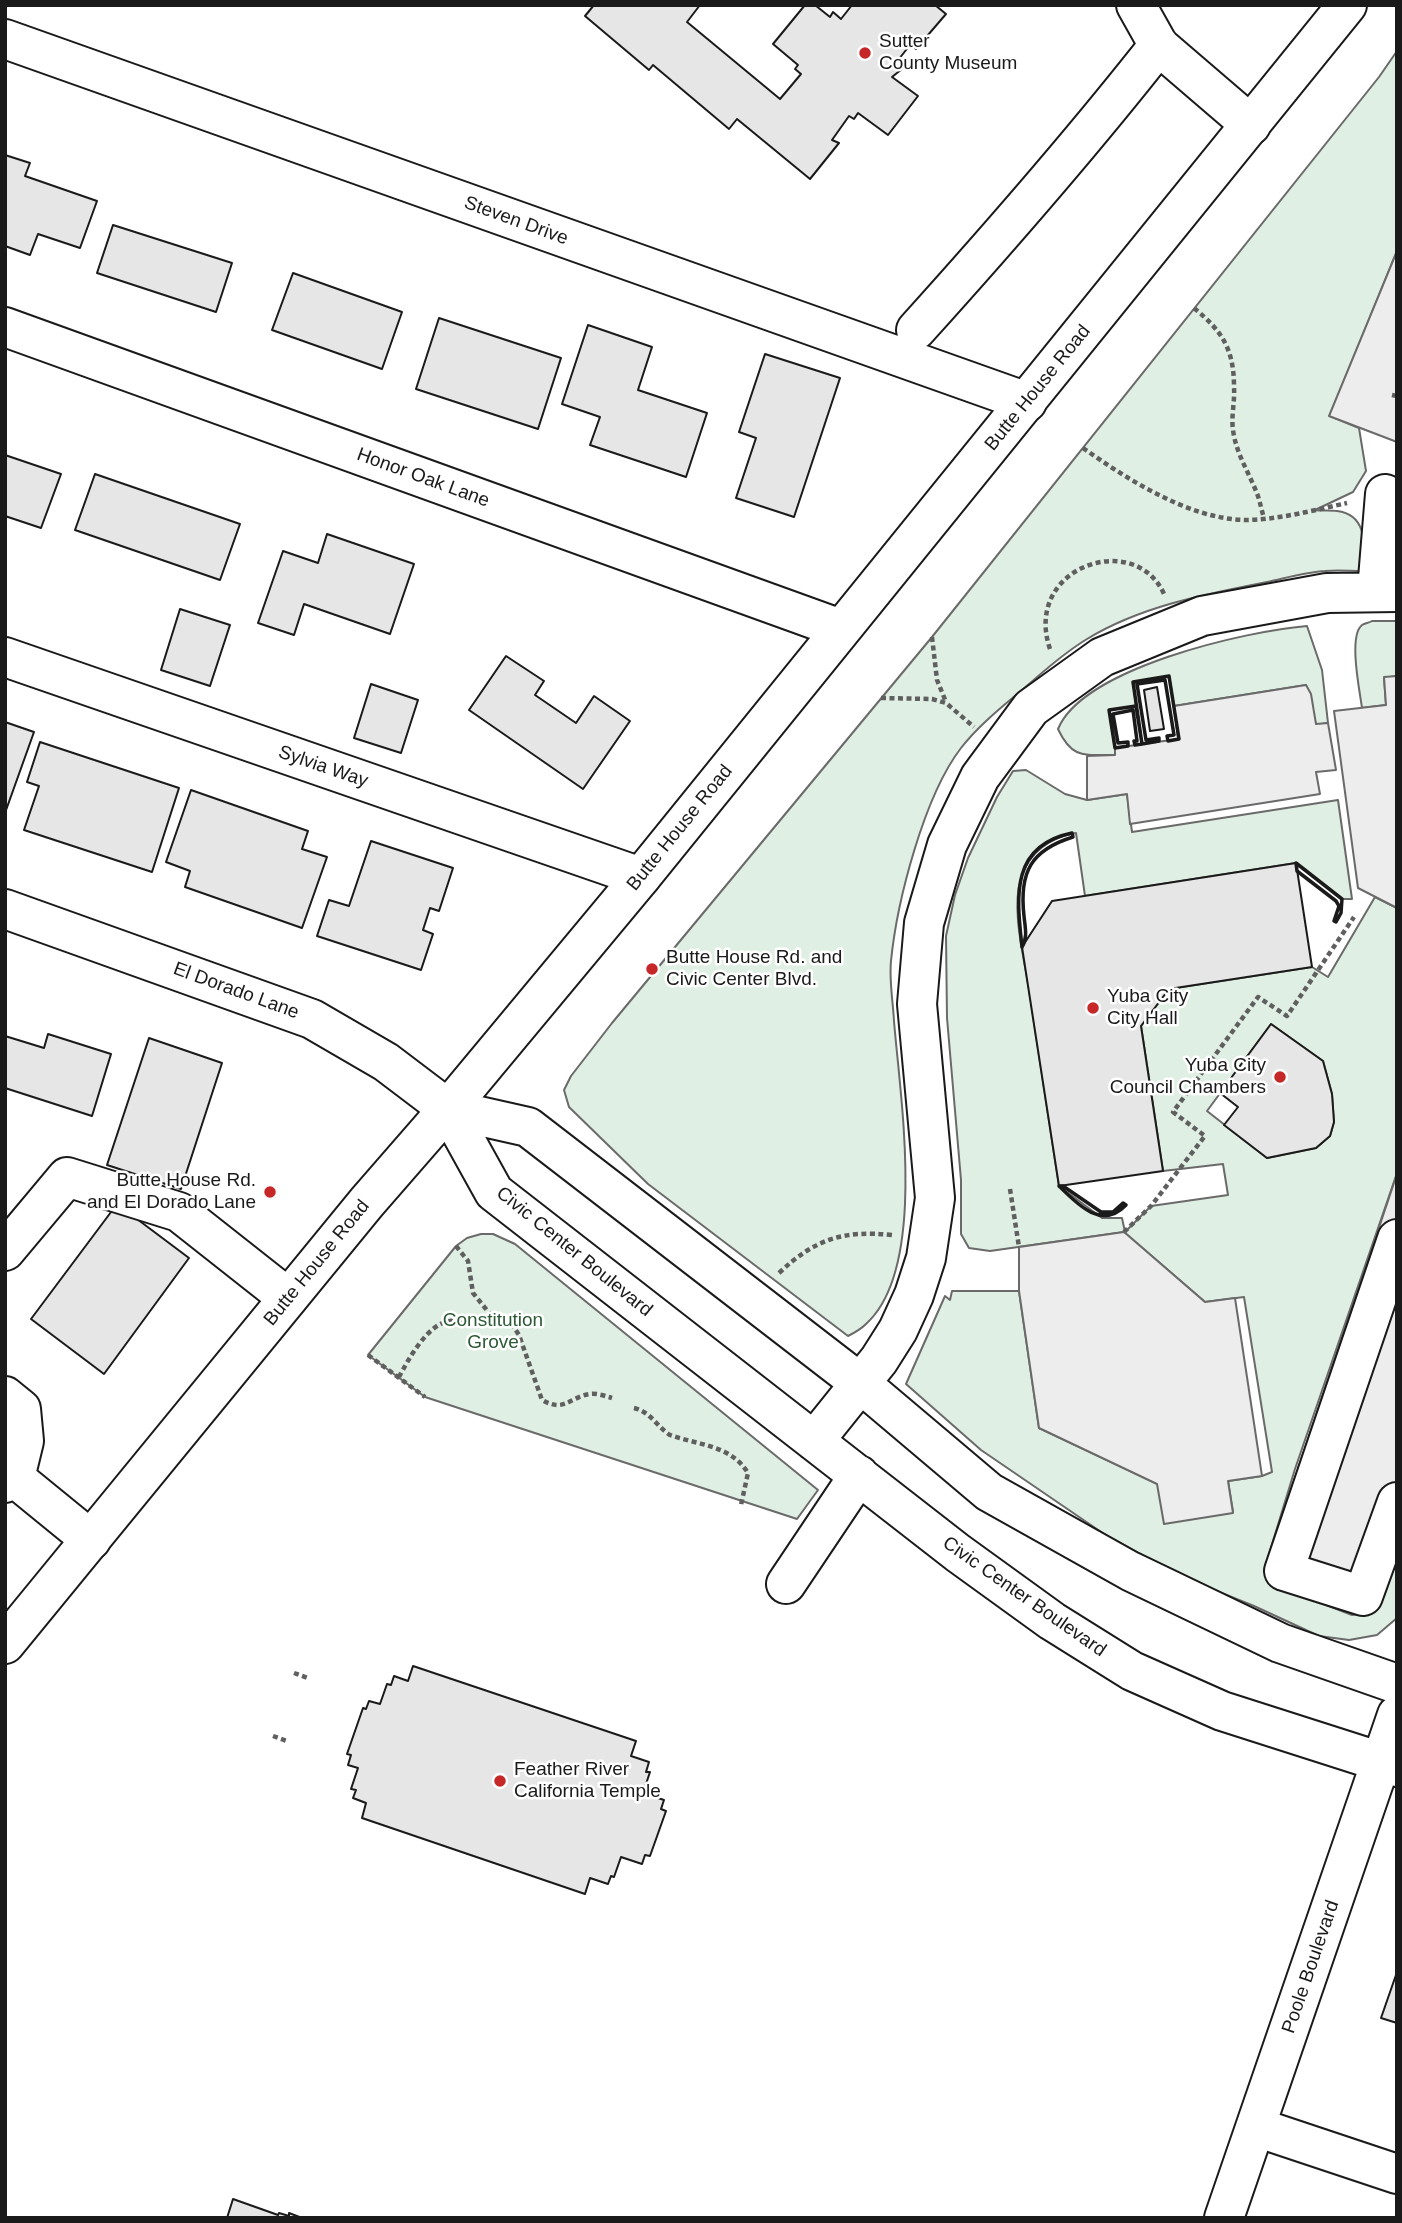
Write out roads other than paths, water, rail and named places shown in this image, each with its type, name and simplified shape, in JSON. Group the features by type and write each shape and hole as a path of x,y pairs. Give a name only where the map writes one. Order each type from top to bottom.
{"street":[{"path":"1136,5 1159,45 1251,125"},
{"name":"Butte House Road","path":"5,1644 367,1202 641,877 1347,5"},
{"name":"Steven Drive","path":"5,39 1027,402"},
{"path":"916,330 1107,112 1159,45"},
{"name":"Honor Oak Lane","path":"5,327 841,629"},
{"path":"814,1441 879,1360 898,1330 914,1295 926,1258 935,1198 917,1004 925,923 947,845 980,777 1031,708 1102,657 1202,616 1327,593 1387,592 1385,494"},
{"name":"Sylvia Way","path":"5,657 641,877"},
{"name":"El Dorado Lane","path":"5,909 312,1019 386,1062 448,1109"},
{"path":"448,1109 528,1127 860,1383 989,1492 1130,1571 1280,1643 1397,1684"},
{"name":"Civic Center Boulevard","path":"448,1109 494,1192 958,1553 1052,1621 1132,1671 1222,1711 1389,1765"},
{"path":"5,1251 67,1177 179,1212 288,1298"},
{"path":"1397,1239 1284,1571 1363,1597 1397,1502"},
{"path":"5,1396 21,1409 24,1441 10,1481 91,1540"},
{"path":"786,1584 859,1475"},
{"name":"Poole Boulevard","path":"1224,2218 1389,1765 1397,1715"},
{"path":"1256,2127 1397,2174"}],"place":[{"name":"Sutter County Museum","path":"865,53"},
{"name":"Butte House Rd. and Civic Center Blvd.","path":"652,969"},
{"name":"Yuba City City Hall","path":"1093,1008"},
{"name":"Yuba City Council Chambers","path":"1280,1077"},
{"name":"Butte House Rd. and El Dorado Lane","path":"270,1192"},
{"name":"Feather River California Temple","path":"500,1781"}],"park label":[{"name":"Constitution Grove","path":"493,1332"}]}
